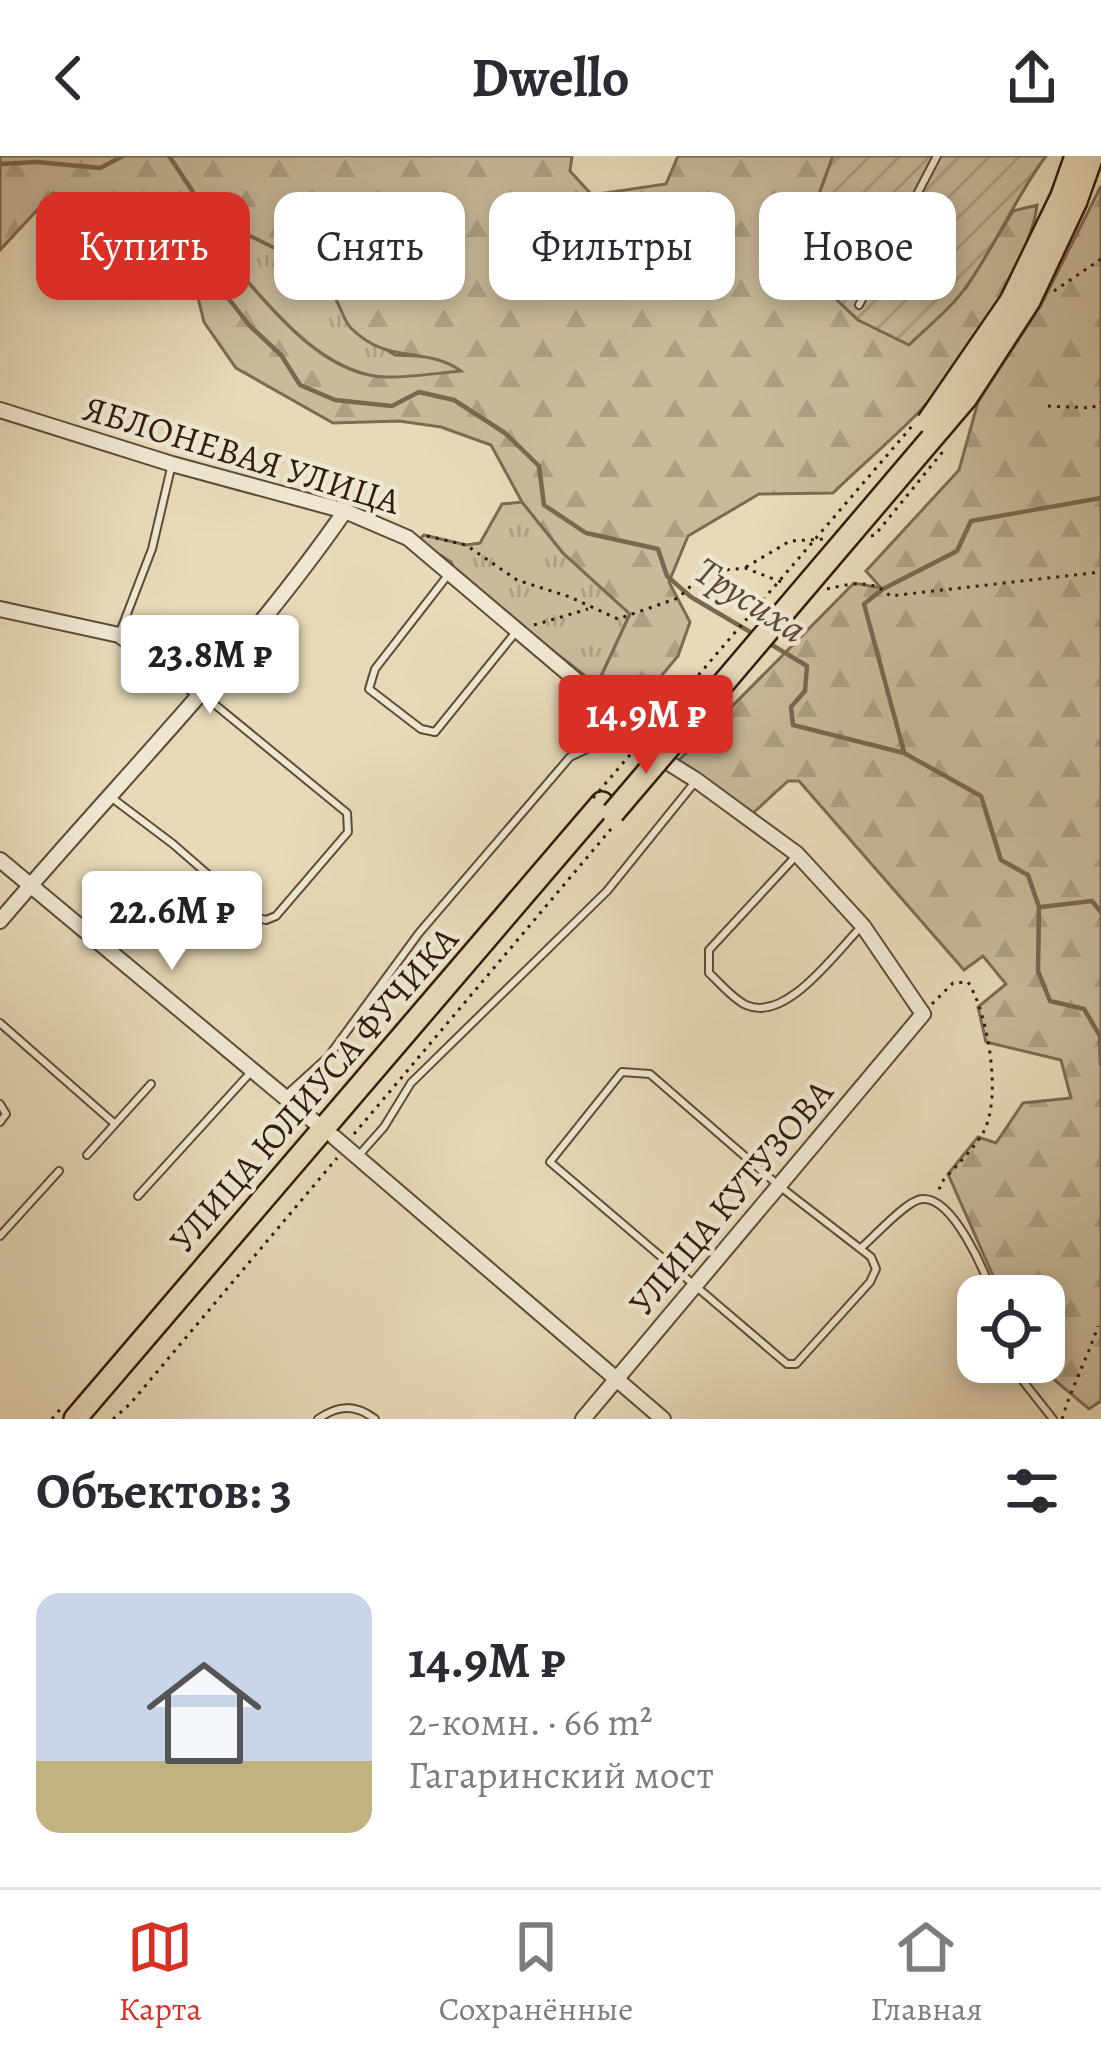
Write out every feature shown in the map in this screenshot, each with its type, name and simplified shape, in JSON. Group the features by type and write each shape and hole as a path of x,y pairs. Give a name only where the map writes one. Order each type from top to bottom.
{"main road":[{"path":"1069,199 1076,156"},
{"path":"1069,199 1092,156"},
{"name":"УЛИЦА ЮЛИУСА ФУЧИКА","path":"94,1419 337,1140 607,808 966,398 1029,301 1069,199"},
{"name":"УЛИЦА ЮЛИУСА ФУЧИКА","path":"75,1419 337,1140"}],"street":[{"name":"ЯБЛОНЕВАЯ УЛИЦА","path":"0,410 345,512 408,538 590,692 621,733 696,780 797,854 862,926 923,1014"},
{"path":"0,921 200,692 345,512"},
{"path":"0,609 118,635 200,692"},
{"path":"0,860 663,1419"},
{"name":"УЛИЦА КУТУЗОВА","path":"583,1419 923,1014"}],"lane":[{"path":"859,305 937,156"},
{"path":"118,635 152,549 172,464"},
{"path":"450,573 375,669 369,689 421,729 436,732 517,630"},
{"path":"109,796 258,918 276,916 348,832 347,814 200,692"},
{"path":"284,1097 328,1057 419,933 570,757 621,733"},
{"path":"357,1157 411,1083 607,891 696,780"},
{"path":"797,854 709,950 709,973 743,1004 763,1010 786,1003 862,926"},
{"path":"0,1023 115,1124"},
{"path":"138,1196 251,1072"},
{"path":"622,1072 650,1073 778,1185 862,1247 876,1269 796,1364 787,1364 693,1288 550,1162 622,1072"},
{"path":"87,1155 151,1084"},
{"path":"0,1104 5,1110 0,1122"},
{"path":"0,1236 59,1171"},
{"path":"862,1247 910,1204 922,1199 935,1202 965,1236 983,1275"},
{"path":"1025,1383 1058,1419"},
{"path":"318,1419 345,1406 375,1419"}],"path":[{"path":"1048,406 1091,408 1101,402"},
{"path":"112,1419 130,1404 337,1140 359,1124 919,418"},
{"path":"424,536 466,545 517,580 618,619 678,598 706,572 745,568 788,585"},
{"path":"811,593 854,583 884,589 890,596 1101,572"},
{"path":"517,630 590,608"},
{"path":"923,1014 953,983 968,982 985,1025 993,1084 985,1129 941,1184 935,1202"},
{"path":"1058,1419 1072,1383 1084,1369 1098,1326"}],"green space":[{"path":"0,156 572,156 570,171 589,192 489,192 489,300 735,300 735,192 612,192 666,184 678,156 833,156 820,192 759,192 759,300 956,300 956,286 966,288 1013,211 1037,205 1021,255 989,316 932,397 895,435 833,493 759,494 688,536 669,582 690,622 678,656 626,718 600,704 597,685 630,614 563,553 522,502 491,445 441,427 399,421 333,423 236,368 204,322 199,300 250,300 250,285 300,337 340,365 385,377 461,371 366,340 349,326 336,300 465,300 465,192 274,192 274,248 250,236 250,192 36,192 36,211 0,250"},
{"path":"833,156 1046,156 956,299 956,192 820,192"},
{"path":"1101,186 1101,1401 1089,1409 1058,1383 1065,1383 1065,1275 993,1275 948,1174 978,1137 996,1143 1023,1103 1071,1098 1061,1060 986,1042 978,1007 1006,984 983,956 964,970 799,781 788,781 752,814 675,764 854,583 881,588 866,571 959,470 978,402 1041,305"},
{"path":"250,236 274,248 274,300 336,300 351,328 395,355 440,357 463,372 390,378 357,371 317,350 250,284"},
{"path":"837,300 955,300 909,345 858,320"},
{"path":"522,502 563,553 630,614 597,685 459,578 451,562 418,541 424,535 466,545 480,543 502,504"}],"waterway":[{"name":"Трусиха","path":"0,164 100,168 123,156"},
{"name":"Трусиха","path":"169,156 195,195 202,264 249,325 281,355 300,385 335,400 392,406 419,392 454,400 505,433 539,466 544,505 586,533 658,549 667,576 691,597 757,636"},
{"path":"904,752 864,604 883,589 957,551 971,521 1101,498"},
{"name":"Трусиха","path":"767,642 807,666 805,691 791,707 793,725 904,753 981,796 1001,860 1028,875 1039,907 1038,971 1050,1001 1084,1009 1100,1036 1101,1064"},
{"path":"1041,907 1092,901 1101,912"}]}
